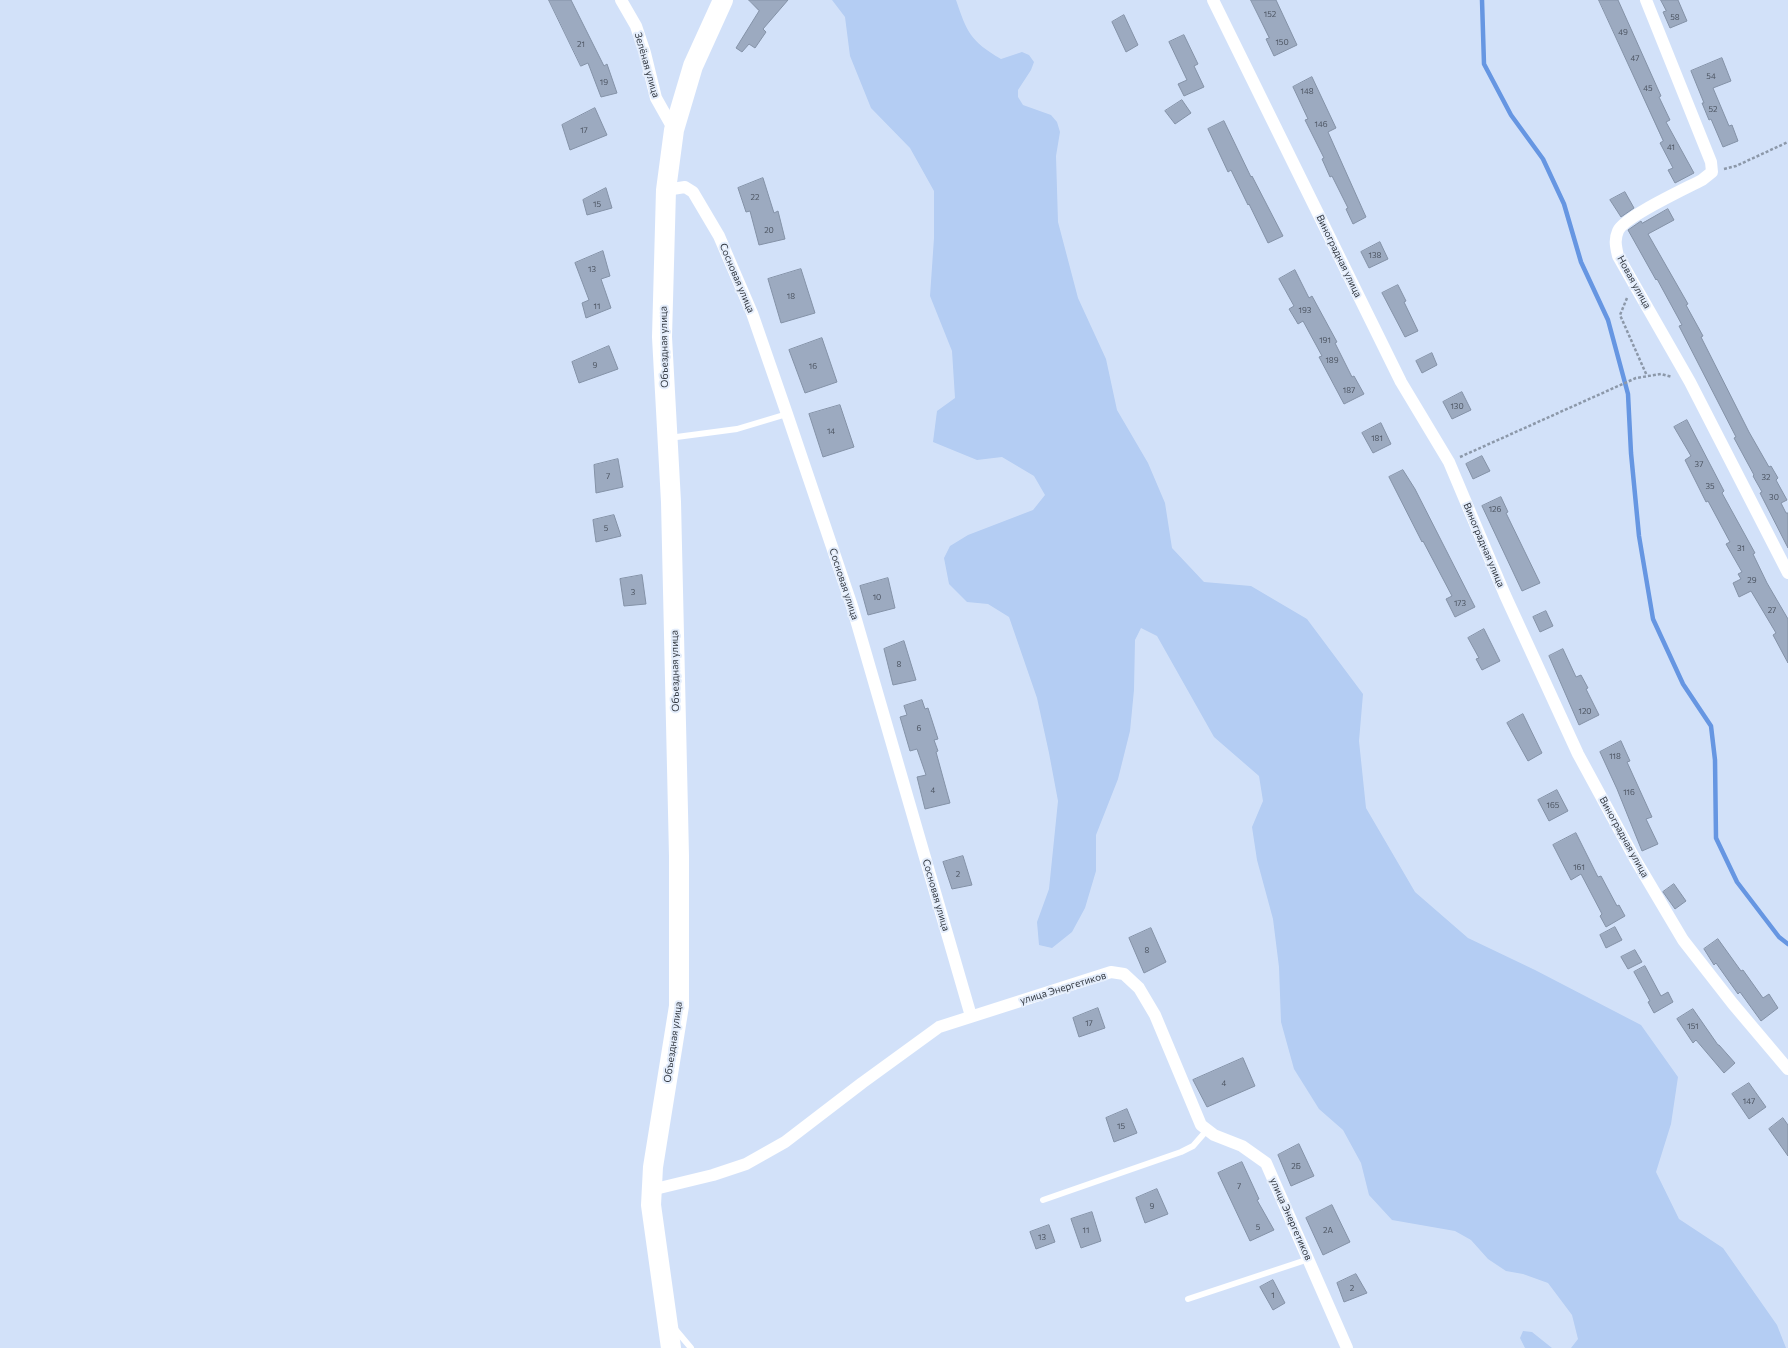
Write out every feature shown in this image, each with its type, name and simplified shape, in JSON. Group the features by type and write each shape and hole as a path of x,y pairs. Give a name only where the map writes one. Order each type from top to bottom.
{"main road":[{"name":"Объездная улица","path":"671,1348 651,1206 653,1167 679,1006 679,848 671,502 662,337 666,190 674,130 693,66 723,0"}],"street":[{"name":"Зелёная улица","path":"621,0 636,26 641,40 656,98 674,130"},
{"name":"Виноградная улица","path":"1213,0 1401,382 1449,462 1505,595 1578,754 1635,859 1683,940 1733,1004 1788,1069"},
{"path":"1646,0 1711,162 1712,172"},
{"name":"Новая улица","path":"1712,172 1702,180 1629,219 1618,230 1615,242 1618,256 1690,382 1788,573"},
{"name":"Сосновая улица","path":"666,190 685,187 693,192 719,236 752,313 852,606 971,1016"},
{"name":"улица Энергетиков","path":"652,1190 713,1175 746,1164 785,1142 862,1083 939,1027 1111,972 1124,974 1139,988 1155,1015 1201,1124 1214,1134 1242,1146 1266,1163 1347,1348"}],"lane":[{"path":"668,438 737,429 787,414"},
{"path":"1042,1200 1181,1152 1193,1146 1208,1130"},
{"path":"1188,1299 1309,1259"},
{"path":"667,1320 691,1348"}],"path":[{"path":"1712,172 1736,166 1788,142"},
{"path":"1634,283 1620,315 1647,376"},
{"path":"1449,462 1636,378 1661,374 1690,382"}],"shaded area":[{"path":"832,0 956,0 967,28 982,47 1001,59 1022,52 1029,55 1034,62 1031,70 1018,90 1018,97 1023,105 1051,115 1057,122 1060,132 1056,156 1058,222 1078,298 1106,359 1117,410 1148,463 1165,503 1172,548 1204,582 1251,586 1307,619 1363,694 1359,741 1366,808 1415,892 1468,938 1535,970 1641,1025 1678,1077 1671,1124 1656,1172 1679,1219 1723,1248 1777,1325 1786,1348 1571,1348 1578,1339 1572,1315 1548,1283 1523,1274 1506,1271 1488,1259 1471,1240 1455,1231 1392,1220 1369,1195 1361,1163 1343,1130 1319,1109 1294,1069 1281,1022 1279,967 1273,919 1257,860 1252,827 1263,801 1259,776 1214,737 1157,636 1141,628 1135,640 1134,690 1130,731 1118,779 1096,835 1096,871 1085,908 1072,932 1052,948 1039,945 1037,922 1049,889 1058,801 1037,698 1009,617 988,604 967,602 949,584 944,558 950,546 968,535 1033,510 1045,495 1034,476 1002,457 977,460 933,442 937,411 955,398 952,351 930,296 934,238 934,191 910,148 871,108 850,56 845,17"},
{"path":"1523,1331 1532,1332 1552,1348 1525,1348 1520,1338"}],"building":[{"path":"549,0 571,0 604,66 607,64 617,93 601,97 588,63 581,66"},
{"path":"749,0 788,0 763,29 766,32 755,48 749,44 742,52 736,48 759,11"},
{"path":"1251,0 1276,0 1297,45 1274,56 1266,39 1269,38"},
{"path":"1599,0 1618,0 1661,96 1659,97 1670,120 1666,122 1694,173 1675,183 1668,170 1673,168 1660,143 1663,141"},
{"path":"1661,0 1678,0 1687,21 1670,28 1663,12 1666,11"},
{"path":"1124,15 1138,45 1126,52 1112,22"},
{"path":"1184,35 1198,64 1194,66 1204,87 1184,96 1178,84 1187,80 1169,42"},
{"path":"1722,58 1731,81 1713,88 1729,126 1732,125 1738,141 1723,147 1711,119 1709,120 1691,71"},
{"path":"1312,77 1336,128 1328,132 1366,217 1353,224 1346,209 1348,208 1332,176 1330,177 1322,159 1324,158 1305,120 1308,119 1293,87"},
{"path":"1182,100 1191,113 1175,124 1165,111"},
{"path":"595,108 607,135 570,150 562,125"},
{"path":"1224,121 1251,177 1252,176 1283,236 1268,243 1231,170 1228,172 1208,129"},
{"path":"763,178 774,213 778,211 785,239 759,245 750,211 746,212 738,188"},
{"path":"606,188 612,208 587,215 583,200"},
{"path":"1625,192 1634,208 1621,217 1610,200"},
{"path":"1668,209 1674,220 1648,234 1688,304 1686,305 1703,336 1701,337 1749,432 1769,467 1771,466 1778,478 1776,480 1787,500 1781,503 1786,513 1788,513 1788,548 1760,493 1762,492 1753,476 1754,475 1734,438 1736,437 1679,326 1682,325 1628,230 1641,221 1642,223"},
{"path":"1380,242 1388,259 1369,268 1361,252"},
{"path":"603,251 610,276 601,279 611,308 586,318 582,303 589,300 575,263"},
{"path":"801,269 815,313 781,323 768,279"},
{"path":"1295,270 1309,298 1312,296 1337,342 1335,343 1352,377 1354,376 1364,394 1344,404 1319,357 1322,356 1303,321 1298,324 1289,309 1294,306 1279,279"},
{"path":"1398,285 1406,301 1404,302 1418,331 1405,337 1382,293"},
{"path":"822,338 837,382 805,393 789,350"},
{"path":"609,346 618,369 579,383 572,362"},
{"path":"1432,353 1437,365 1422,373 1416,361"},
{"path":"1462,392 1471,410 1452,419 1443,402"},
{"path":"840,405 854,447 823,457 809,414"},
{"path":"1687,420 1724,491 1722,493 1755,553 1753,554 1767,583 1788,619 1788,663 1773,635 1776,633 1751,591 1739,597 1733,583 1741,579 1738,574 1742,572 1726,544 1730,542 1708,501 1706,502 1685,460 1691,456 1674,427"},
{"path":"1381,423 1391,444 1373,453 1362,433"},
{"path":"1482,456 1490,471 1473,479 1466,464"},
{"path":"618,459 623,487 596,493 594,465"},
{"path":"1403,470 1415,489 1475,607 1455,617 1446,599 1452,596 1423,541 1422,542 1389,477"},
{"path":"1501,497 1508,512 1506,513 1540,583 1522,591 1482,506"},
{"path":"614,515 621,536 596,542 593,520"},
{"path":"642,575 646,604 624,606 620,579"},
{"path":"888,578 895,608 868,615 860,586"},
{"path":"1546,611 1553,626 1540,632 1533,617"},
{"path":"1484,629 1500,661 1482,670 1476,659 1479,658 1468,638"},
{"path":"904,641 916,680 893,685 884,649"},
{"path":"1563,649 1576,677 1581,675 1599,715 1579,725 1549,656"},
{"path":"922,700 925,709 928,708 938,739 934,740 938,751 936,752 950,803 925,809 917,777 926,775 917,749 910,751 900,717 907,715 904,706"},
{"path":"1523,714 1542,753 1528,761 1507,723"},
{"path":"1621,741 1630,761 1627,762 1652,817 1646,819 1658,844 1642,851 1600,752"},
{"path":"1557,790 1568,811 1549,821 1538,800"},
{"path":"1576,833 1598,877 1601,876 1617,906 1619,905 1625,916 1606,927 1600,916 1602,914 1581,874 1571,880 1553,845"},
{"path":"963,856 972,885 952,889 943,862"},
{"path":"1674,884 1686,901 1675,909 1663,892"},
{"path":"1615,927 1622,940 1606,948 1600,935"},
{"path":"1151,928 1166,962 1144,973 1129,938"},
{"path":"1718,939 1763,998 1769,994 1778,1008 1761,1021 1740,992 1738,994 1716,963 1714,965 1704,949"},
{"path":"1635,950 1642,962 1628,969 1621,957"},
{"path":"1645,966 1661,996 1668,992 1673,1002 1654,1013 1648,1002 1650,1001 1634,972"},
{"path":"1098,1008 1105,1028 1079,1037 1073,1018"},
{"path":"1693,1009 1718,1045 1735,1063 1724,1073 1696,1040 1693,1043 1677,1019"},
{"path":"1243,1058 1255,1086 1207,1107 1193,1080"},
{"path":"1749,1083 1766,1107 1749,1119 1732,1094"},
{"path":"1127,1109 1137,1133 1114,1142 1106,1118"},
{"path":"1783,1118 1788,1125 1788,1156 1769,1129"},
{"path":"1299,1144 1314,1176 1291,1186 1278,1155"},
{"path":"1242,1162 1259,1199 1257,1200 1274,1230 1250,1241 1218,1173"},
{"path":"1157,1189 1168,1214 1145,1223 1136,1198"},
{"path":"1332,1205 1350,1242 1323,1255 1306,1218"},
{"path":"1092,1212 1101,1241 1081,1248 1071,1219"},
{"path":"1049,1225 1055,1242 1036,1249 1030,1232"},
{"path":"1356,1274 1367,1293 1344,1302 1337,1283"},
{"path":"1273,1280 1285,1303 1273,1310 1260,1287"}],"waterway":[{"path":"1482,0 1484,64 1511,115 1543,159 1564,204 1581,262 1608,320 1628,394 1631,453 1639,536 1653,619 1683,684 1711,726 1715,760 1716,838 1737,882 1779,937 1788,944"}]}
